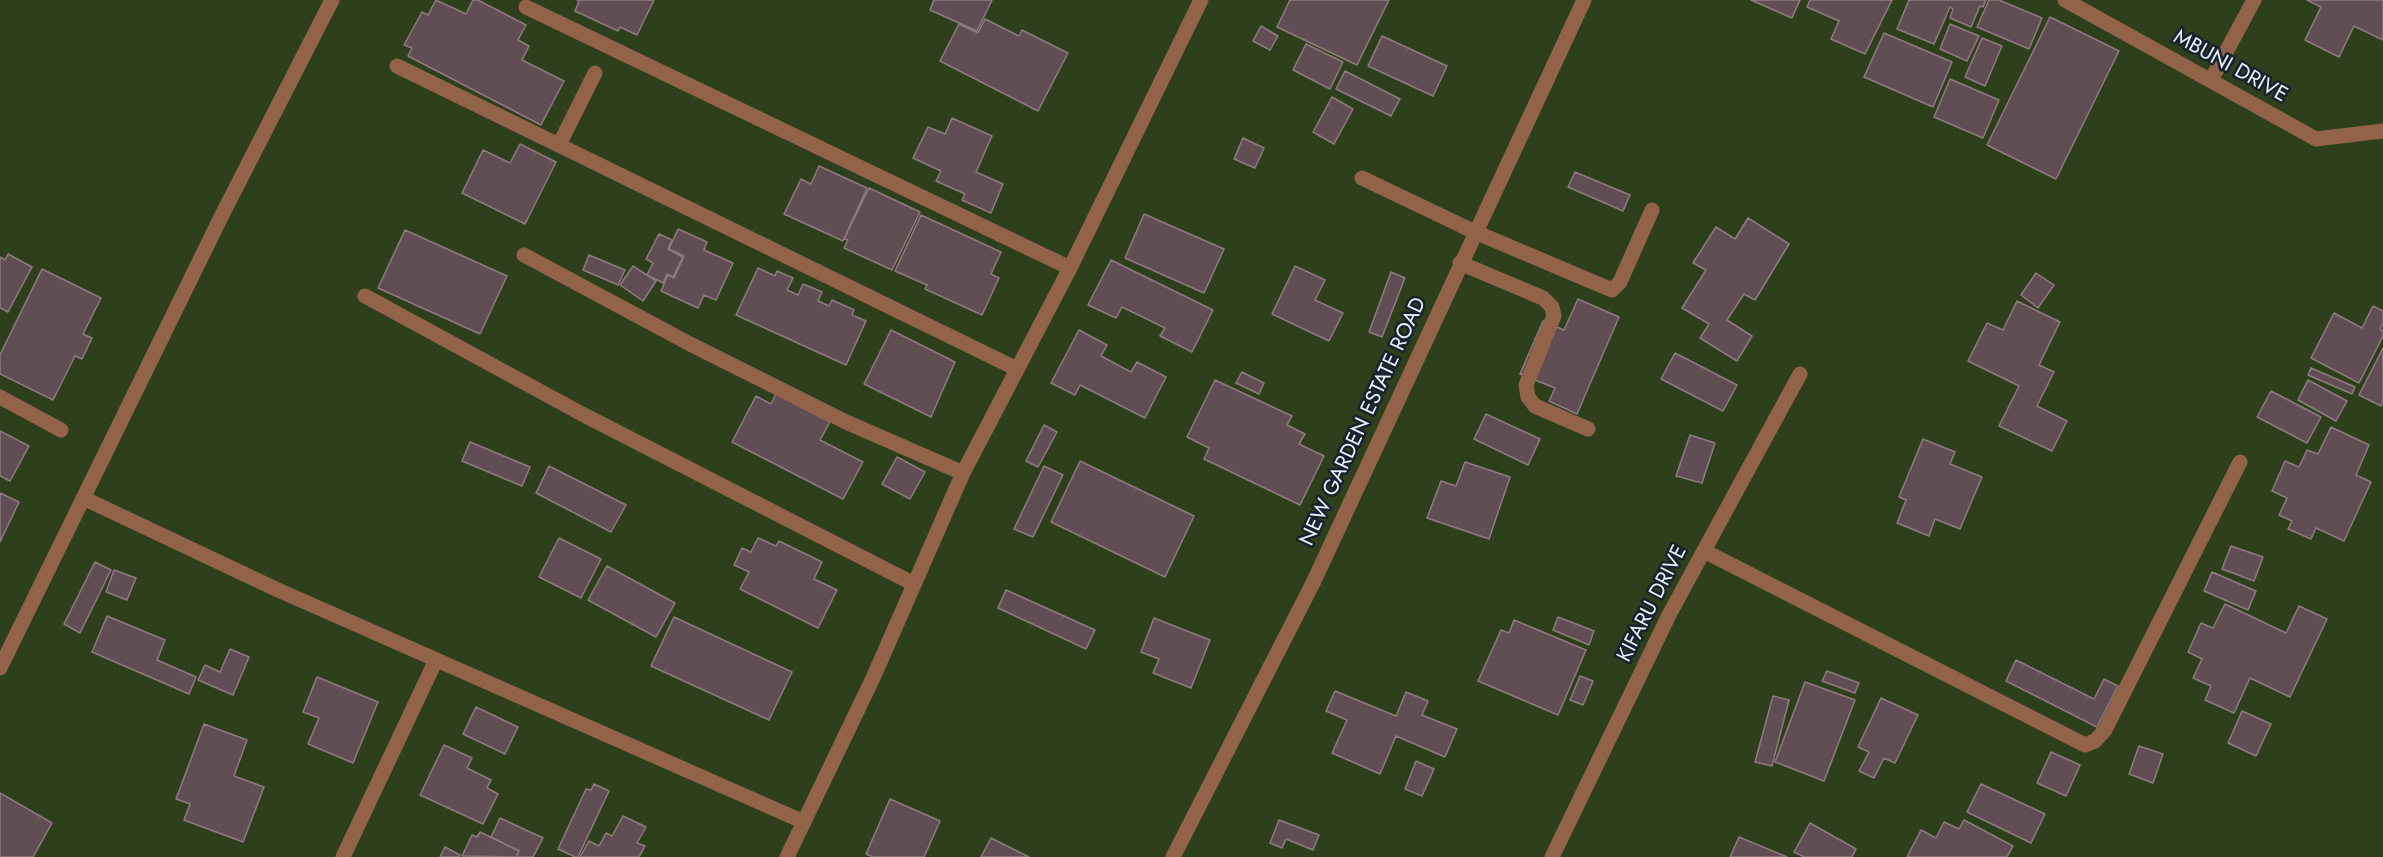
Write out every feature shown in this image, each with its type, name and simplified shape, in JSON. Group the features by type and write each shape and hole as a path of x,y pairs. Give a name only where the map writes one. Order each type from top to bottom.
{"street":[{"path":"0,668 222,215 332,0"},
{"path":"787,857 873,678 963,473 1070,268 1201,0"},
{"name":"NEW GARDEN ESTATE ROAD","path":"1173,857 1313,583 1584,0"},
{"name":"MBUNI DRIVE","path":"2065,0 2316,139 2383,131"},
{"path":"2211,80 2254,0"},
{"path":"526,7 1070,268"},
{"path":"397,66 1017,369"},
{"path":"559,145 595,73"},
{"path":"1362,178 1475,232 1612,290 1620,282 1652,210"},
{"path":"524,255 690,344 846,422 963,473"},
{"path":"1460,263 1543,298 1551,307 1554,316 1526,385 1528,397 1535,406 1588,429"},
{"path":"365,296 582,414 914,584"},
{"name":"KIFARU DRIVE","path":"1552,857 1669,615 1800,374"},
{"path":"0,397 61,430"},
{"path":"1704,551 2085,745 2095,741 2105,730 2240,462"},
{"path":"82,498 278,590 804,822"},
{"path":"343,857 436,660"}],"green space":[{"path":"0,0 2383,0 2383,857 0,857"}],"building":[{"path":"436,0 466,14 473,0 478,0 526,25 518,40 529,46 522,60 564,81 541,125 408,56 412,48 404,45 422,12 428,15"},
{"path":"577,0 654,0 637,35 620,27 618,31 575,11 579,1"},
{"path":"934,0 992,0 977,31 930,10"},
{"path":"1290,0 1389,0 1357,65 1277,27"},
{"path":"1751,0 1800,0 1792,18"},
{"path":"1810,0 1892,0 1865,54 1831,39 1839,21 1807,7"},
{"path":"1909,0 1986,0 1983,7 1980,6 1971,27 1950,18 1953,9 1950,7 1934,44 1897,29"},
{"path":"1989,0 1999,0 2042,18 2029,49 1977,27"},
{"path":"2307,0 2383,0 2383,40 2354,26 2339,57 2305,40 2321,7"},
{"path":"2050,17 2119,51 2056,179 1987,145"},
{"path":"985,19 1019,36 1022,30 1068,53 1038,111 940,61 959,24 978,33"},
{"path":"1950,24 1979,36 1967,61 1940,49"},
{"path":"1261,26 1278,36 1270,50 1253,41"},
{"path":"1884,33 1952,62 1933,107 1864,77"},
{"path":"1382,36 1447,66 1433,96 1368,66"},
{"path":"1982,38 2002,46 1985,86 1965,77"},
{"path":"1306,44 1343,62 1330,89 1293,70"},
{"path":"1345,71 1400,99 1391,116 1336,89"},
{"path":"1950,79 1999,100 1983,138 1934,117"},
{"path":"1332,97 1353,109 1334,144 1313,132"},
{"path":"952,118 992,136 976,172 1003,184 991,213 962,200 965,194 936,181 941,171 913,158 928,127 945,134"},
{"path":"1243,138 1264,148 1255,168 1234,159"},
{"path":"520,144 556,162 525,224 462,193 483,150 510,163"},
{"path":"819,166 867,188 843,241 784,214 801,179 811,184"},
{"path":"1575,172 1630,195 1623,211 1568,187"},
{"path":"869,188 920,212 892,270 844,248 848,240 844,239"},
{"path":"1144,214 1224,249 1204,293 1125,258"},
{"path":"921,215 1001,252 991,274 999,278 982,315 925,289 927,285 895,271"},
{"path":"1748,218 1789,244 1755,300 1744,294 1727,320 1752,336 1737,361 1700,338 1709,324 1682,308 1706,270 1693,263 1716,227 1735,239"},
{"path":"678,229 707,242 704,250 733,263 716,300 704,295 698,308 661,291 668,275 674,278 684,256 669,249"},
{"path":"405,230 507,276 480,334 378,288"},
{"path":"659,234 672,240 668,249 683,257 673,277 667,274 663,283 647,275 653,263 646,259"},
{"path":"8,254 32,267 8,312 0,308 0,257 5,260"},
{"path":"589,255 625,270 618,285 583,270"},
{"path":"1111,260 1213,310 1192,352 1160,336 1165,328 1122,307 1116,318 1088,305"},
{"path":"633,266 656,281 643,301 620,285"},
{"path":"1295,266 1325,280 1315,300 1343,313 1329,341 1272,314"},
{"path":"758,268 775,276 777,271 793,278 787,290 798,295 803,284 822,292 818,301 829,306 832,300 854,310 852,315 866,321 846,365 736,315"},
{"path":"42,269 101,298 83,334 92,338 82,359 75,356 53,400 0,374 0,355"},
{"path":"1391,272 1405,278 1382,337 1369,332"},
{"path":"2036,273 2054,285 2038,308 2021,295"},
{"path":"1578,299 1619,317 1577,414 1549,401 1555,388 1520,374 1543,321 1564,330"},
{"path":"2017,301 2060,322 2039,365 2054,372 2037,406 2067,421 2052,451 1999,426 2019,386 1968,361 1987,323 2003,330"},
{"path":"2373,306 2383,311 2383,323 2380,329 2383,331 2383,336 2359,383 2311,358 2334,313 2362,328"},
{"path":"891,330 955,362 931,417 864,384"},
{"path":"1079,330 1107,345 1101,356 1131,372 1137,362 1166,377 1145,418 1080,385 1075,395 1051,383"},
{"path":"2383,348 2383,401 2381,406 2359,395"},
{"path":"1675,353 1737,385 1723,411 1661,379"},
{"path":"2311,368 2355,387 2352,394 2308,375"},
{"path":"1242,372 1264,383 1259,394 1236,383"},
{"path":"1215,380 1292,416 1287,425 1305,434 1299,444 1324,456 1300,505 1204,459 1209,448 1187,437"},
{"path":"2308,380 2347,401 2336,421 2298,400"},
{"path":"2271,391 2321,417 2307,443 2257,417"},
{"path":"776,394 830,422 820,440 863,462 843,499 732,442 756,396 771,404"},
{"path":"1486,414 1540,439 1528,465 1474,439"},
{"path":"1044,425 1057,432 1038,467 1026,461"},
{"path":"2331,427 2369,445 2356,475 2371,482 2344,541 2316,528 2311,539 2288,529 2292,521 2279,515 2287,498 2272,491 2285,461 2299,467 2307,450 2318,454"},
{"path":"0,431 29,446 10,481 0,476"},
{"path":"1690,435 1715,443 1702,483 1676,476"},
{"path":"1923,439 1955,452 1950,464 1982,477 1960,529 1935,519 1929,536 1897,523 1906,500 1899,497"},
{"path":"470,442 530,467 522,486 462,461"},
{"path":"897,457 925,472 910,499 882,484"},
{"path":"1080,461 1194,516 1165,577 1051,522"},
{"path":"1465,462 1510,477 1489,539 1427,518 1441,481 1456,486"},
{"path":"549,466 626,505 611,532 536,493"},
{"path":"1044,466 1063,475 1033,537 1014,529"},
{"path":"0,493 19,502 0,542"},
{"path":"559,538 601,559 581,598 539,577"},
{"path":"758,538 776,546 779,541 822,562 814,579 837,590 818,628 740,589 749,572 734,565 742,548 751,552"},
{"path":"2231,546 2263,557 2254,581 2222,569"},
{"path":"95,562 111,570 80,633 64,624"},
{"path":"607,566 675,603 656,637 588,600"},
{"path":"114,570 136,578 127,600 106,592"},
{"path":"2212,572 2256,591 2248,610 2204,591"},
{"path":"1006,590 1095,630 1086,649 998,608"},
{"path":"2225,604 2286,633 2299,606 2327,619 2290,697 2250,678 2234,713 2205,700 2211,686 2193,678 2202,659 2188,652 2201,623 2213,628"},
{"path":"107,616 165,640 157,660 196,677 189,694 92,652"},
{"path":"674,617 792,672 769,720 651,666"},
{"path":"1558,617 1594,631 1589,645 1553,630"},
{"path":"1154,618 1210,640 1191,688 1153,673 1159,659 1141,652"},
{"path":"1514,620 1586,650 1558,715 1478,681 1501,630 1509,633"},
{"path":"230,649 249,657 233,695 198,680 205,665 220,672"},
{"path":"2016,660 2094,699 2104,679 2118,686 2097,727 2006,681"},
{"path":"1827,671 1859,683 1855,693 1822,681"},
{"path":"1580,676 1593,681 1583,705 1570,700"},
{"path":"317,677 378,702 353,763 308,744 319,718 303,712"},
{"path":"1805,682 1855,700 1824,781 1775,762"},
{"path":"1335,691 1396,716 1406,692 1428,701 1422,715 1457,729 1445,757 1396,736 1380,774 1332,753 1347,720 1326,711"},
{"path":"1773,696 1789,700 1772,766 1755,762"},
{"path":"1881,698 1918,715 1895,763 1884,758 1874,778 1859,771 1869,752 1858,747"},
{"path":"476,707 518,727 505,754 463,734"},
{"path":"2242,711 2271,724 2256,756 2228,743"},
{"path":"204,724 247,740 234,776 264,787 243,842 184,820 190,804 176,799"},
{"path":"444,745 472,758 467,768 491,780 487,788 498,794 483,824 420,795"},
{"path":"2139,746 2163,754 2153,783 2129,774"},
{"path":"2051,752 2080,765 2066,796 2037,783"},
{"path":"1416,761 1434,769 1422,796 1405,789"},
{"path":"594,784 609,791 578,857 575,857 558,849 586,789 591,790"},
{"path":"1981,784 2045,814 2031,843 1967,812"},
{"path":"0,793 52,823 33,857 0,857"},
{"path":"890,799 940,821 924,857 873,857 866,854"},
{"path":"623,816 646,827 637,843 645,846 639,857 580,857 589,841 599,846 606,833 612,836"},
{"path":"500,818 543,838 533,857 516,857 519,851 491,837"},
{"path":"1279,820 1319,835 1313,850 1286,839 1282,848 1270,843"},
{"path":"1964,820 2013,846 2007,857 1907,857 1921,830 1936,838 1944,822 1959,829"},
{"path":"1810,823 1856,849 1852,857 1804,857 1794,852"},
{"path":"480,832 519,851 516,857 462,856 472,835 477,837"},
{"path":"1739,837 1787,857 1730,857"},
{"path":"991,838 1029,857 981,857"},
{"path":"445,847 460,855 459,857 440,857"}]}
